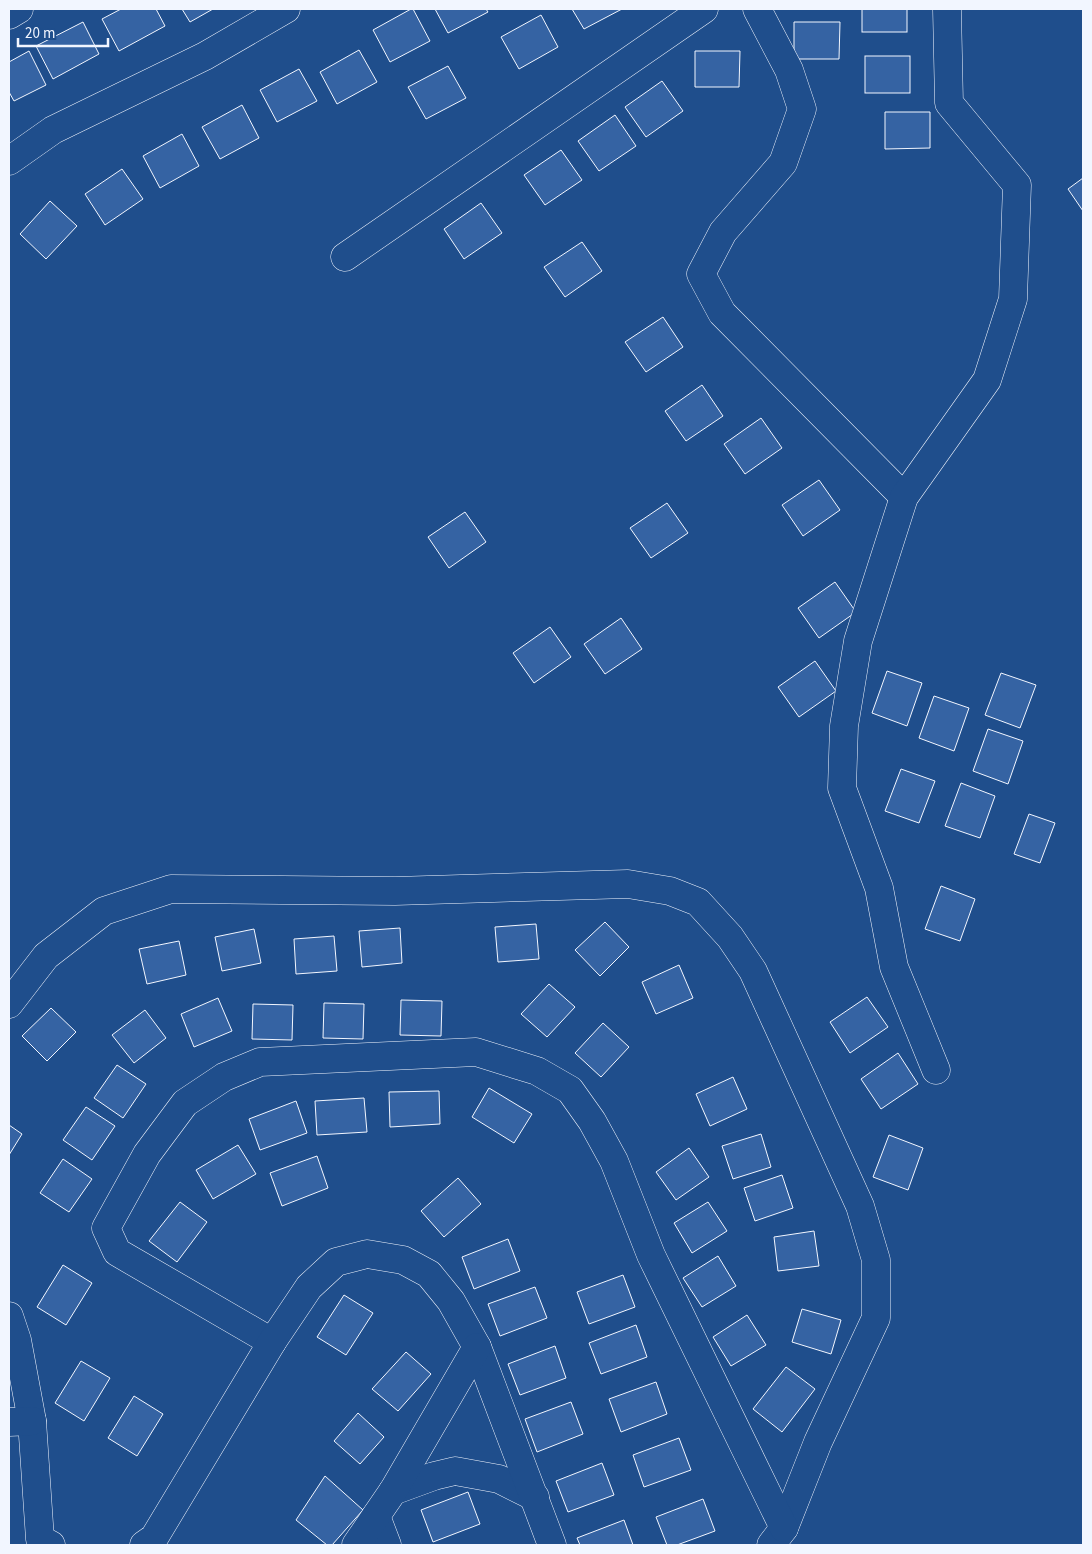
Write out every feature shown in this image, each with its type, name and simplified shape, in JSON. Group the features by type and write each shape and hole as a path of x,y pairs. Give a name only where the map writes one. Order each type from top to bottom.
{"street":[{"path":"9,15 19,9"},
{"path":"9,161 53,130 204,56 286,9"},
{"path":"345,257 704,9"},
{"path":"757,9 789,70 802,109 783,163 723,232 701,274 722,312 904,496"},
{"path":"936,1070 894,967 879,888 842,788 844,726 858,640 904,496 987,380 1012,299 1017,185 949,103 947,9"},
{"path":"9,1004 46,956 104,911 171,889 395,891 628,884 670,891 698,902 730,937 753,971 860,1206 876,1260 876,1318 818,1442 778,1537"},
{"path":"272,1342 117,1252 106,1228 147,1154 185,1103 224,1077 260,1062 476,1052 537,1071 570,1090 592,1121 614,1161 651,1255 778,1537"},
{"path":"144,1545 154,1538 272,1342 309,1287 336,1262 367,1254 403,1260 429,1274 452,1301 477,1347 552,1545"},
{"path":"9,1316 16,1340 20,1421 40,1539 51,1545"},
{"path":"356,1545 393,1491 477,1347"},
{"path":"393,1491 434,1476 455,1471 499,1479 534,1497"},
{"path":"376,1516 387,1545"}],"building":[{"path":"121,9 156,9 165,26 119,51 102,19"},
{"path":"182,9 213,9 190,22"},
{"path":"413,9 430,41 390,62 373,30"},
{"path":"435,9 486,9 488,12 448,33"},
{"path":"572,9 622,9 584,29"},
{"path":"862,9 907,9 907,32 862,32"},
{"path":"541,15 558,47 519,69 501,37"},
{"path":"83,22 99,54 53,79 36,46"},
{"path":"794,22 840,22 839,59 794,59"},
{"path":"359,50 377,82 337,104 320,72"},
{"path":"29,51 46,85 14,101 9,92 9,62"},
{"path":"695,51 740,51 739,87 695,87"},
{"path":"865,56 910,56 910,93 865,93"},
{"path":"448,66 466,98 426,119 408,87"},
{"path":"299,69 317,101 277,122 260,90"},
{"path":"662,81 683,111 646,137 625,107"},
{"path":"242,105 259,138 220,159 202,127"},
{"path":"885,112 930,112 930,148 885,149"},
{"path":"615,115 636,146 599,171 578,141"},
{"path":"182,134 199,166 160,188 143,156"},
{"path":"561,150 582,180 545,205 524,175"},
{"path":"122,169 143,199 105,225 85,194"},
{"path":"1083,178 1083,211 1068,189"},
{"path":"50,201 77,226 46,259 20,234"},
{"path":"481,203 502,233 464,259 444,229"},
{"path":"582,242 602,271 565,297 544,267"},
{"path":"663,317 683,347 646,372 625,342"},
{"path":"702,385 723,416 686,441 665,411"},
{"path":"761,418 782,448 745,474 724,444"},
{"path":"819,480 840,510 803,536 782,505"},
{"path":"667,503 688,533 651,558 630,528"},
{"path":"465,512 486,542 449,568 428,537"},
{"path":"835,582 856,612 819,638 798,608"},
{"path":"621,618 642,649 605,674 584,644"},
{"path":"550,627 571,657 534,683 513,653"},
{"path":"815,661 836,691 799,717 778,687"},
{"path":"887,671 922,683 907,726 872,713"},
{"path":"1001,673 1036,685 1020,728 985,715"},
{"path":"934,696 969,708 954,751 919,738"},
{"path":"988,729 1023,741 1008,784 973,771"},
{"path":"901,769 935,781 919,823 885,811"},
{"path":"961,783 995,796 980,838 945,826"},
{"path":"1029,814 1055,823 1040,863 1014,854"},
{"path":"941,886 975,899 960,941 925,929"},
{"path":"605,922 629,947 600,976 575,950"},
{"path":"536,924 539,959 498,962 495,927"},
{"path":"400,928 402,963 362,967 359,931"},
{"path":"254,929 261,963 222,971 215,937"},
{"path":"334,936 337,971 296,974 294,939"},
{"path":"179,941 186,975 147,984 139,949"},
{"path":"679,965 693,998 656,1014 642,982"},
{"path":"549,984 575,1007 547,1037 521,1014"},
{"path":"867,997 888,1027 850,1053 830,1022"},
{"path":"218,998 232,1031 194,1047 181,1014"},
{"path":"401,1000 442,1001 441,1036 400,1035"},
{"path":"324,1003 364,1004 363,1039 323,1038"},
{"path":"253,1004 293,1005 292,1040 252,1039"},
{"path":"51,1008 76,1032 47,1061 22,1036"},
{"path":"145,1010 166,1038 134,1063 112,1035"},
{"path":"603,1023 629,1047 601,1077 575,1053"},
{"path":"898,1053 918,1084 881,1109 861,1079"},
{"path":"117,1065 146,1084 123,1118 94,1098"},
{"path":"733,1077 747,1109 710,1126 696,1094"},
{"path":"489,1088 532,1114 514,1143 472,1117"},
{"path":"439,1091 440,1124 390,1127 389,1092"},
{"path":"364,1098 367,1132 317,1135 315,1101"},
{"path":"296,1101 307,1133 260,1150 249,1119"},
{"path":"86,1107 115,1126 92,1160 63,1140"},
{"path":"9,1125 22,1134 9,1155"},
{"path":"761,1134 771,1167 733,1179 722,1146"},
{"path":"889,1135 923,1148 908,1190 873,1177"},
{"path":"238,1145 256,1174 213,1199 196,1170"},
{"path":"689,1148 709,1177 676,1200 656,1172"},
{"path":"317,1156 328,1188 282,1206 270,1173"},
{"path":"63,1159 92,1179 69,1212 40,1193"},
{"path":"782,1175 793,1208 755,1221 744,1188"},
{"path":"458,1178 481,1204 444,1237 421,1211"},
{"path":"180,1202 207,1222 177,1262 149,1241"},
{"path":"708,1202 727,1231 692,1253 674,1223"},
{"path":"814,1231 819,1266 778,1271 774,1237"},
{"path":"508,1239 520,1271 474,1289 462,1257"},
{"path":"718,1256 736,1286 702,1307 683,1278"},
{"path":"63,1265 92,1283 66,1325 37,1307"},
{"path":"623,1275 635,1307 589,1324 577,1292"},
{"path":"535,1287 547,1318 500,1336 488,1304"},
{"path":"344,1295 373,1313 346,1355 317,1337"},
{"path":"802,1309 841,1320 831,1354 792,1342"},
{"path":"747,1315 766,1345 731,1366 713,1337"},
{"path":"636,1325 647,1357 601,1374 589,1343"},
{"path":"555,1346 566,1378 520,1395 508,1364"},
{"path":"406,1352 431,1374 398,1411 372,1389"},
{"path":"81,1361 110,1378 84,1421 55,1403"},
{"path":"786,1367 815,1389 782,1432 753,1409"},
{"path":"656,1382 667,1414 621,1432 609,1399"},
{"path":"134,1396 163,1414 137,1456 108,1438"},
{"path":"571,1402 583,1434 537,1452 525,1419"},
{"path":"358,1413 384,1437 360,1464 334,1441"},
{"path":"679,1438 691,1470 644,1487 633,1455"},
{"path":"602,1463 614,1495 568,1512 556,1481"},
{"path":"325,1476 363,1510 332,1545 327,1545 296,1520"},
{"path":"468,1492 480,1524 433,1542 421,1510"},
{"path":"703,1499 715,1531 677,1545 667,1545 656,1517"},
{"path":"624,1520 633,1545 580,1545 577,1538"}]}
